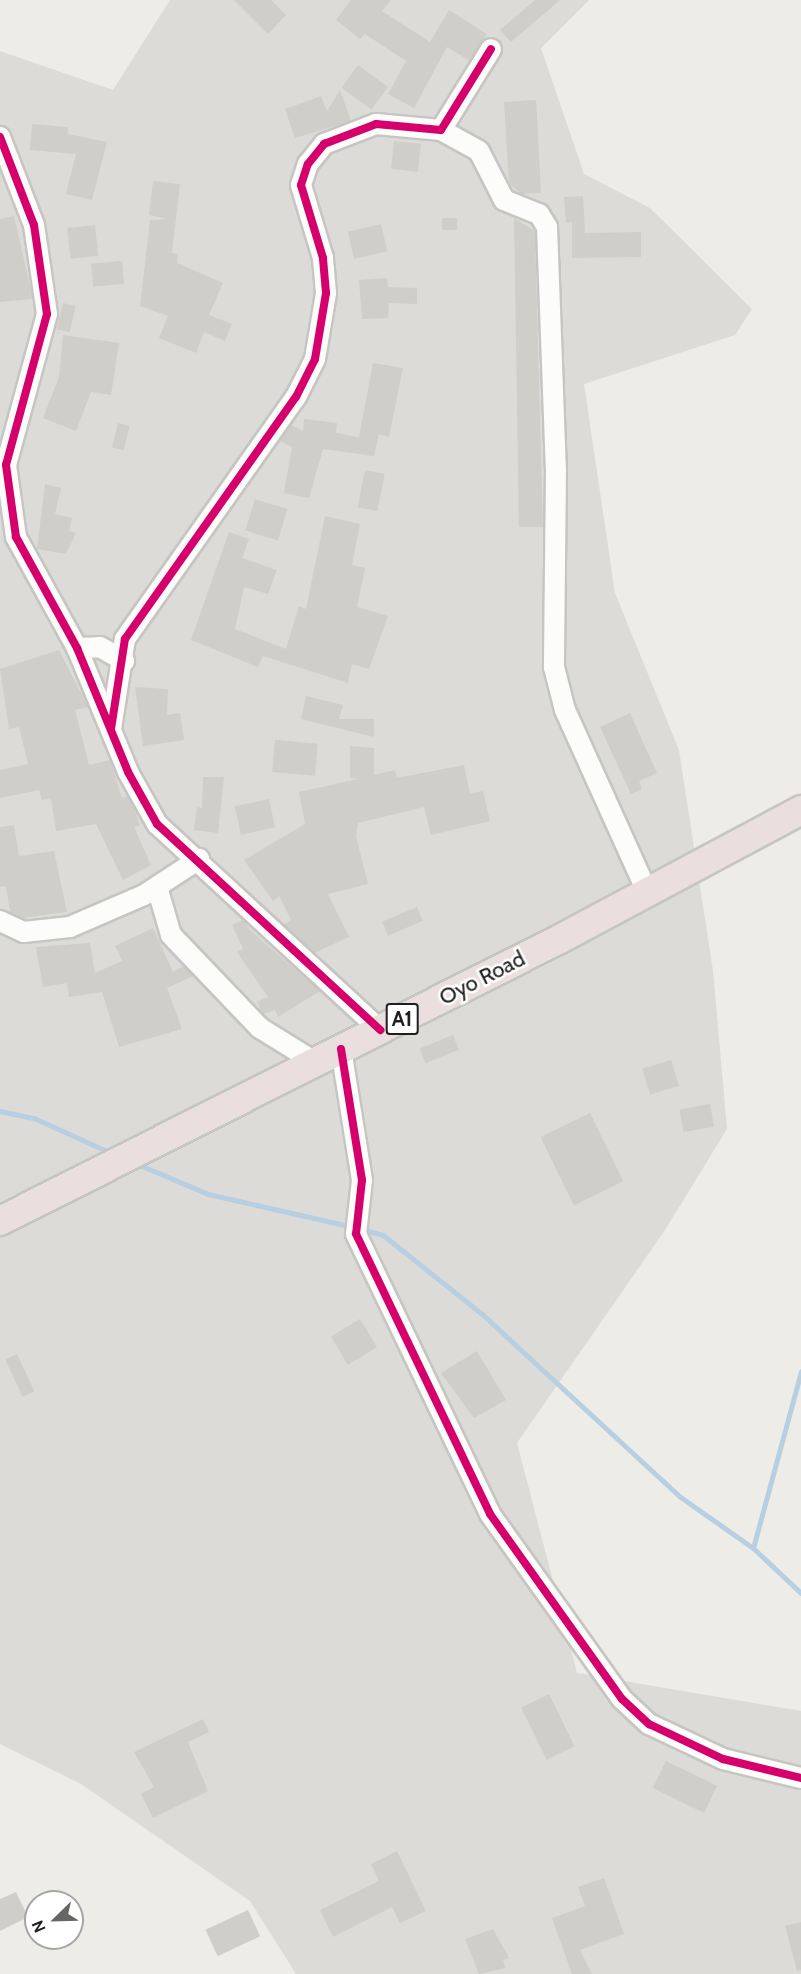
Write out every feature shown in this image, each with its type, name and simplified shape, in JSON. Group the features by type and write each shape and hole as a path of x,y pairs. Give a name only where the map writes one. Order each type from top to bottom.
{"highway":[{"name":"Oyo Road","path":"0,1221 380,1030 801,810"}],"street":[{"path":"441,130 491,49"},
{"path":"111,729 124,661 125,639 296,397 315,360 326,293 323,258 300,181 308,164 324,144 376,124 441,130 479,151 504,200 539,214 547,227 556,469 554,667 565,710 647,892"},
{"path":"0,137 34,225 47,314 3,464 16,537 77,648 111,729 157,824 199,859 380,1030"},
{"path":"77,648 100,647 124,661"},
{"path":"0,921 24,932 70,927 157,887 199,859"},
{"path":"157,887 171,935 260,1028 315,1062"},
{"path":"341,1049 362,1180 355,1211 356,1234 490,1514 622,1699 682,1744 801,1778"}],"shaded area":[{"path":"170,0 589,0 541,48 584,174 650,208 752,309 735,335 584,384 615,593 679,750 713,971 727,1129 665,1230 517,1443 577,1673 801,1711 801,1974 296,1974 250,1901 81,1784 0,1744 0,51 113,90"}],"building":[{"path":"234,0 271,0 286,15 268,34"},
{"path":"351,0 391,0 382,11 430,42 449,10 487,34 470,61 447,47 414,108 388,94 406,61 365,34 360,39 336,20"},
{"path":"535,0 560,0 511,42 500,30"},
{"path":"358,65 388,87 371,109 342,88"},
{"path":"340,90 351,121 295,138 285,109 321,96 327,111"},
{"path":"536,100 541,193 521,194 509,183 504,102"},
{"path":"32,124 68,127 68,134 107,142 92,200 66,194 76,154 30,150"},
{"path":"394,141 421,144 418,172 391,169"},
{"path":"153,181 180,184 172,253 178,254 177,263 223,283 209,315 232,324 225,341 204,332 196,353 159,338 168,316 140,306 150,220 166,219 149,215"},
{"path":"583,196 585,233 641,232 641,257 572,258 572,222 566,223 564,197"},
{"path":"14,216 33,299 0,302 0,219"},
{"path":"442,218 457,218 457,230 442,230"},
{"path":"514,218 535,231 543,527 519,527"},
{"path":"381,224 387,251 354,259 348,232"},
{"path":"95,225 98,256 70,259 67,228"},
{"path":"122,261 124,284 93,287 91,264"},
{"path":"387,278 388,287 417,288 417,304 389,303 388,318 362,319 359,280"},
{"path":"63,303 76,306 70,332 57,329"},
{"path":"63,335 119,343 111,395 91,392 76,431 43,418 59,377"},
{"path":"373,363 403,368 389,437 379,434 374,456 323,449 309,498 284,493 292,447 280,441 291,425 303,431 304,419 337,423 336,433 359,437"},
{"path":"118,423 130,426 124,450 112,447"},
{"path":"365,470 385,474 377,511 358,507"},
{"path":"45,484 61,488 55,514 72,518 69,531 76,533 66,554 37,549"},
{"path":"255,499 288,509 278,540 245,531"},
{"path":"325,516 360,524 352,565 365,568 357,607 388,616 369,669 352,664 348,683 263,656 258,667 191,640 229,532 249,539 242,558 277,570 268,594 244,587 235,629 286,649 299,606 306,609"},
{"path":"59,650 88,707 75,710 89,765 110,760 122,798 128,796 140,825 134,827 151,865 123,880 96,824 56,831 51,798 42,800 39,790 0,798 0,770 28,764 19,727 9,729 0,669"},
{"path":"135,687 168,689 167,715 180,713 184,740 143,746"},
{"path":"306,696 343,705 339,719 374,719 374,737 301,719"},
{"path":"630,713 657,773 639,781 642,789 631,794 600,727"},
{"path":"275,740 318,744 315,776 272,772"},
{"path":"350,746 374,748 374,775 395,770 397,778 464,765 470,794 483,791 490,821 431,835 424,807 358,823 356,836 368,884 328,894 349,937 314,953 284,925 291,920 279,896 273,901 244,860 305,824 299,792 358,779 350,778"},
{"path":"203,777 224,777 218,833 194,830 197,807 202,808"},
{"path":"269,799 275,827 241,835 235,806"},
{"path":"14,825 19,856 54,851 67,912 23,918 10,912 6,886 0,887 0,827"},
{"path":"417,907 423,921 388,936 382,922"},
{"path":"243,920 250,930 320,991 278,1017 275,1010 263,1014 257,1002 268,997 237,952 243,949 232,925"},
{"path":"153,928 173,972 184,966 193,976 167,988 182,1029 119,1047 102,992 69,997 67,983 43,987 36,947 90,943 95,973 122,961 115,946"},
{"path":"453,1035 459,1050 426,1063 420,1048"},
{"path":"671,1060 679,1086 650,1095 642,1069"},
{"path":"710,1104 714,1127 683,1132 679,1109"},
{"path":"590,1113 623,1181 574,1205 541,1137"},
{"path":"360,1319 377,1347 348,1365 331,1337"},
{"path":"477,1351 506,1400 474,1418 441,1373"},
{"path":"17,1354 34,1391 23,1397 5,1359"},
{"path":"549,1694 574,1746 547,1760 521,1708"},
{"path":"203,1719 209,1732 188,1742 208,1791 153,1818 141,1794 154,1787 134,1752"},
{"path":"666,1761 717,1786 704,1813 653,1788"},
{"path":"397,1851 426,1911 400,1923 392,1907 333,1937 320,1910 379,1881 371,1864"},
{"path":"604,1878 624,1934 580,1950 592,1974 572,1974 552,1918 585,1906 578,1887"},
{"path":"16,1892 24,1909 24,1919 0,1931 0,1899"},
{"path":"248,1910 260,1936 218,1956 205,1930"},
{"path":"801,1922 801,1970 797,1971 785,1926"},
{"path":"493,1929 509,1958 503,1960 506,1968 479,1974 465,1939"}],"waterway":[{"path":"0,1111 34,1118 113,1154"},
{"path":"135,1163 208,1194 353,1227"},
{"path":"362,1229 383,1235 482,1314 679,1496 753,1548 801,1593"},
{"path":"753,1548 801,1371"}],"cycle path":[{"path":"111,729 125,639 296,397 315,359 326,293 323,258 301,185 308,164 324,144 376,124 441,130 491,49"},
{"path":"0,137 34,225 47,314 6,465 16,537 77,648 128,772 157,824 380,1030"},
{"path":"341,1049 362,1180 356,1234 490,1514 622,1699 649,1724 723,1759 801,1778"}]}
